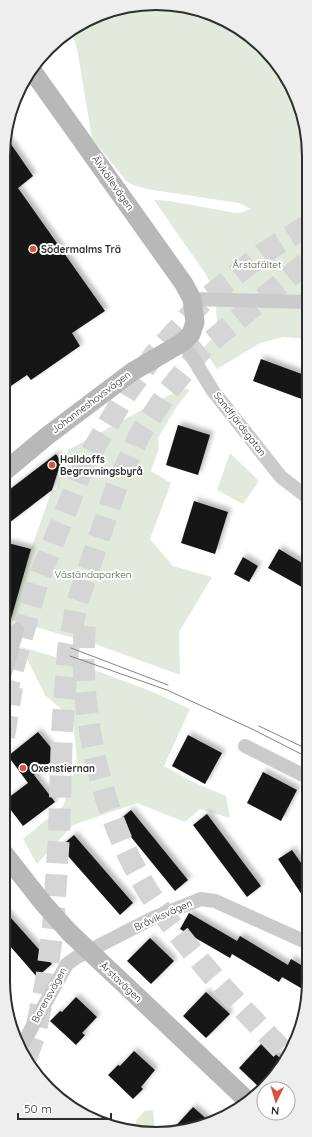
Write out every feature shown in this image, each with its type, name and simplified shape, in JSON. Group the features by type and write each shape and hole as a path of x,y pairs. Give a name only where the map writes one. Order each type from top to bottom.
{"main road":[{"name":"Älvkällevägen","path":"35,75 184,284 192,299 195,322 190,334 183,342"},
{"name":"Johanneshovsvägen","path":"10,467 47,436 132,372 183,342"},
{"name":"Årstavägen","path":"10,861 43,903 88,951 244,1097"}],"street":[{"path":"192,299 302,302"},
{"name":"Sandfjärdsgatan","path":"183,342 213,391 281,477 302,493"},
{"path":"10,655 17,630"},
{"path":"246,746 302,775"},
{"name":"Bråviksvägen","path":"88,951 153,918 201,899 215,900 302,940"},
{"name":"Borensvägen","path":"24,1043 67,964 88,951"}],"green space":[{"name":"Årstafältet","path":"166,10 194,15 221,25 245,40 272,67 291,100 297,118 302,146 302,339 283,337 260,343 217,369 203,348 215,336 217,322 215,291 205,273 154,200 170,201 239,213 251,209 239,203 146,189 128,183 92,138 77,49 73,36 100,21 137,11"},
{"name":"Väständaparken","path":"186,389 190,390 177,406 158,438 159,448 151,471 171,483 150,539 173,566 212,577 179,632 180,675 95,644 11,620 31,549 52,490 56,490 68,450 177,391"},
{"path":"230,453 259,481 243,504 217,490"},
{"path":"21,647 70,661 153,692 190,709 164,766 195,783 226,796 230,818 200,809 185,822 137,803 73,825 37,864 23,839 63,806 77,762 73,719 45,695"},
{"path":"153,1110 155,1127 136,1126 136,1121 144,1111"}],"building":[{"name":"Södermalms Trä","path":"10,143 33,176 18,188 105,311 72,333 80,346 31,380 27,375 10,387"},
{"path":"261,359 302,374 302,399 253,381"},
{"path":"178,425 210,435 198,475 166,465"},
{"path":"56,454 61,462 52,490 10,522 10,489"},
{"path":"194,501 228,512 215,554 181,543"},
{"path":"10,544 31,549 10,622"},
{"path":"279,549 302,563 302,587 268,568"},
{"path":"243,557 258,566 249,582 234,574"},
{"path":"38,732 58,756 34,775 55,802 23,826 10,809 10,796 28,783 10,759 10,754"},
{"path":"188,735 222,753 205,784 172,766"},
{"path":"263,772 297,790 281,821 247,803"},
{"path":"131,810 188,880 175,891 118,821"},
{"path":"207,814 261,886 247,897 193,825"},
{"path":"74,835 133,903 120,915 60,847"},
{"path":"292,850 302,864 302,895 278,859"},
{"path":"189,913 237,941 240,936 288,965 291,959 302,966 302,989 282,977 279,982 232,954 230,958 180,929"},
{"path":"10,917 52,964 37,977 10,946"},
{"path":"150,938 174,961 151,984 127,961"},
{"path":"206,992 230,1014 206,1038 183,1016"},
{"path":"76,997 97,1017 82,1033 85,1035 76,1045 50,1021 60,1011 62,1012"},
{"path":"263,1042 280,1058 266,1077 262,1081 256,1081 256,1084 239,1068"},
{"path":"134,1051 155,1070 141,1087 143,1089 133,1099 108,1075 118,1065 120,1066"},
{"path":"193,1107 206,1118 194,1122 176,1126"}],"tunnel":[{"path":"10,680 38,581 85,463 126,394 155,354 202,302 262,254 302,229"},
{"path":"29,1052 35,1035 46,981 53,927 59,835 62,732 68,650 77,603 117,485 140,434 169,390 203,348 302,266"},
{"path":"85,626 84,661 86,698 91,736 99,774 110,810 124,846 141,879 175,929 205,967 284,1051"},
{"path":"10,700 12,687"}],"tram line":[{"path":"71,648 168,685"},
{"path":"70,656 167,690 252,729 302,754"},
{"path":"259,726 302,747"}],"place":[{"name":"Södermalms Trä","path":"33,249"},
{"name":"Halldoffs Begravningsbyrå","path":"52,465"},
{"name":"Oxenstiernan","path":"23,768"}]}
